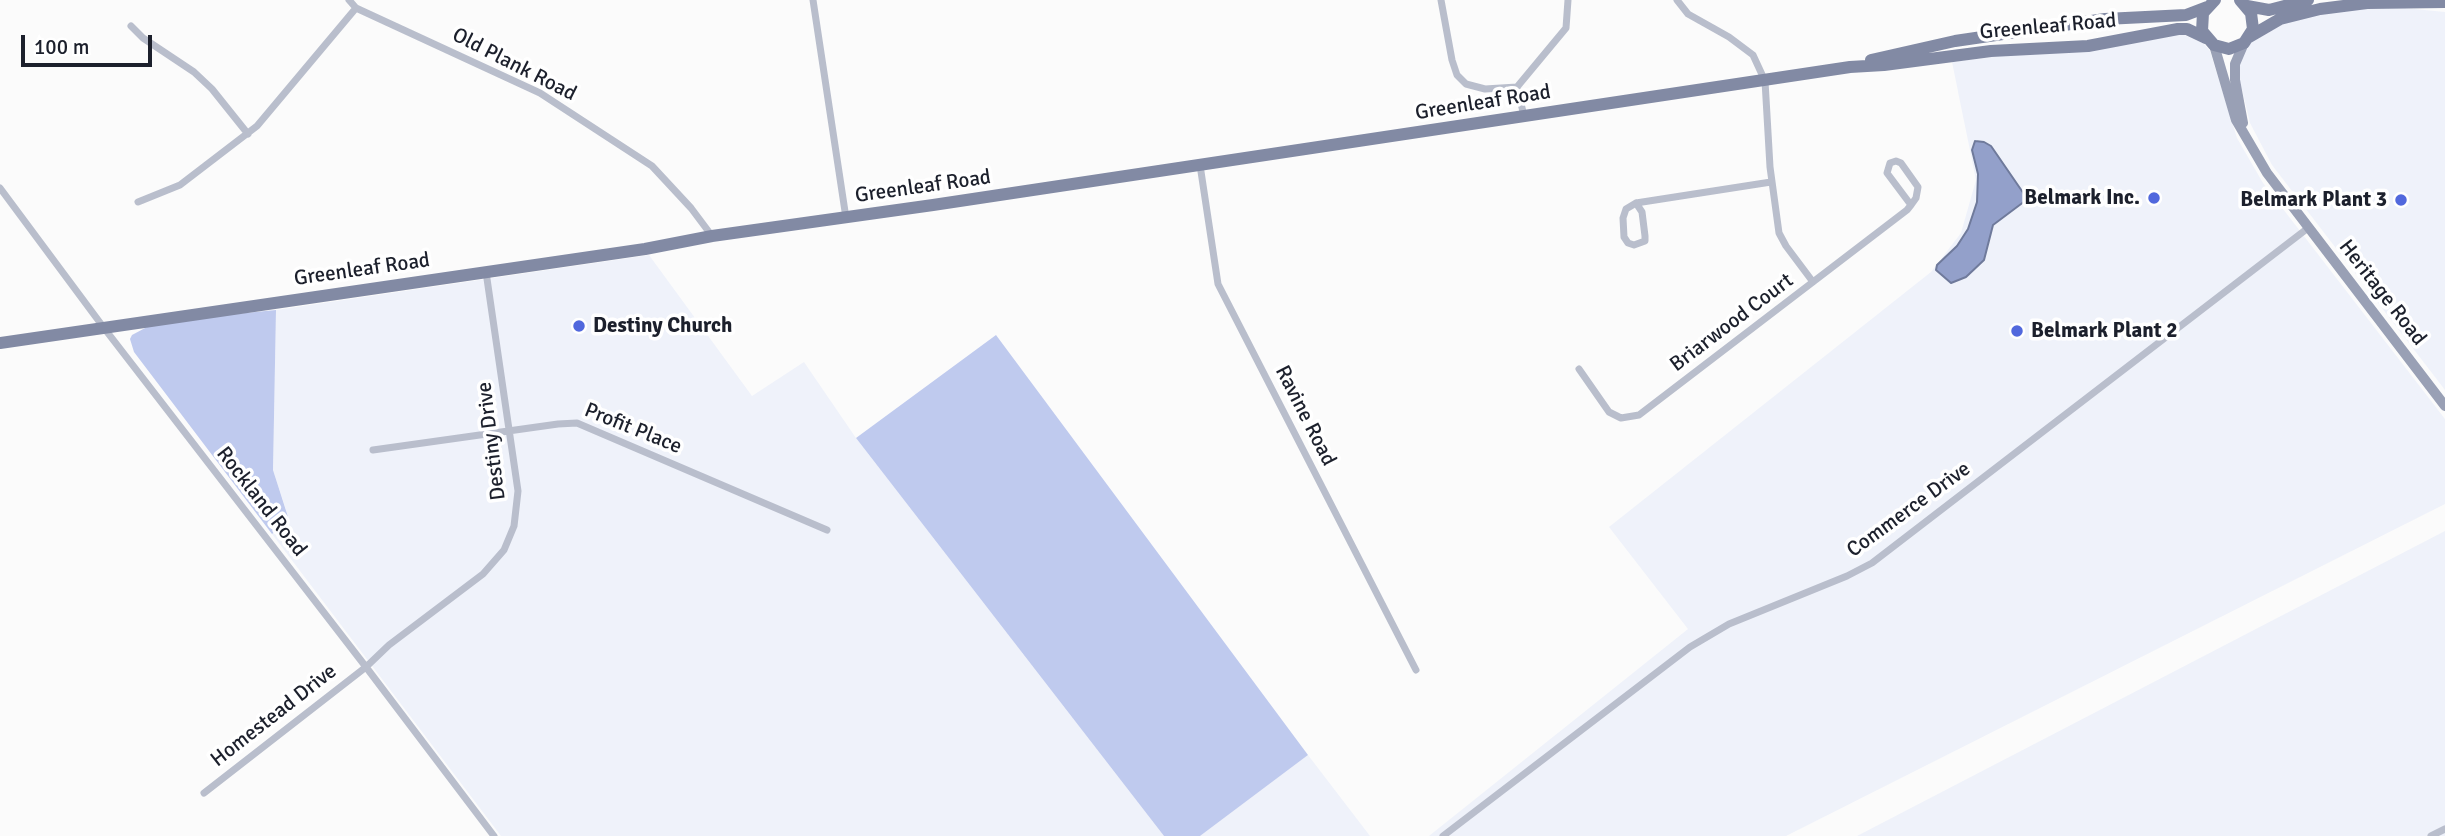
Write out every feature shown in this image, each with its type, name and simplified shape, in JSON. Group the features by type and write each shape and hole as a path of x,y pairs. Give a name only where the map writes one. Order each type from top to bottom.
{"main road":[{"path":"2242,1 2269,10 2308,0"},
{"path":"2242,1 2253,21 2247,40"},
{"name":"Greenleaf Road","path":"1850,67 1955,41 2105,19 2186,15 2211,2"},
{"path":"2210,41 2201,20 2211,2"},
{"path":"2247,40 2280,19 2320,9 2367,3 2445,2"},
{"name":"Greenleaf Road","path":"0,343 645,249 712,236 1850,67 1979,52 2088,46 2178,29 2187,29 2229,49 2247,40"},
{"name":"Heritage Road","path":"2244,132 2235,64 2247,40"},
{"name":"Heritage Road","path":"2210,41 2231,106 2267,173 2445,406"}],"street":[{"name":"Old Plank Road","path":"349,0 356,8 540,93 652,166 691,208 712,236"},
{"path":"813,0 846,218"},
{"path":"1441,0 1457,75 1466,84 1485,89 1517,87 1566,28 1568,0"},
{"path":"1677,0 1688,13 1752,55 1765,81 1771,182 1782,240 1813,282"},
{"path":"138,202 180,185 248,134 271,111 356,8"},
{"path":"131,26 155,47 194,72 212,89 248,134"},
{"path":"1517,87 1524,116"},
{"path":"1896,160 1917,183 1918,192 1911,205 1887,173 1891,163 1896,160"},
{"name":"Ravine Road","path":"1200,165 1218,284 1416,670"},
{"path":"1636,203 1642,212 1645,236 1644,241 1634,245 1628,243 1624,237 1622,218 1626,209 1636,203 1771,182"},
{"name":"Rockland Road","path":"0,188 104,328 494,836"},
{"name":"Briarwood Court","path":"1578,369 1609,412 1621,418 1635,417 1911,205"},
{"name":"Commerce Drive","path":"1443,836 1690,646 1729,624 1847,576 1879,558 2308,228"},
{"name":"Destiny Drive","path":"366,667 389,645 482,574 503,550 514,526 518,504 510,431 486,271"},
{"name":"Profit Place","path":"373,450 567,422 582,425 827,530"},
{"name":"Homestead Drive","path":"204,793 366,667"},
{"path":"2431,836 2445,829"}],"shaded area":[{"path":"2404,8 2445,12 2445,390 2272,165 2250,123 2238,73 2242,55 2250,43 2290,20 2349,9"},
{"path":"2182,34 2203,43 2210,51 2237,138 2263,183 2445,419 2445,504 1786,836 1429,836 1688,629 1609,527 1931,272 1961,233 1976,180 1952,62"},
{"path":"1975,141 1991,146 2024,194 2025,201 1993,225 1984,260 1966,277 1951,283 1936,270 1937,265 1957,246 1968,229 1977,202 1978,174 1972,150"},
{"path":"649,255 752,396 804,362 856,438 1164,836 501,836 272,534 289,519 273,470 276,310"},
{"path":"276,310 273,470 289,520 272,534 134,352 130,339 132,335 147,327 214,316"},
{"path":"996,335 1308,755 1200,836 1164,836 856,438"},
{"path":"2445,531 2445,836 1857,836 2279,617"},
{"path":"1308,755 1370,836 1200,836"}],"place":[{"name":"Belmark Inc.","path":"2154,198"},
{"name":"Belmark Plant 3","path":"2401,200"},
{"name":"Destiny Church","path":"579,326"},
{"name":"Belmark Plant 2","path":"2017,331"}]}
